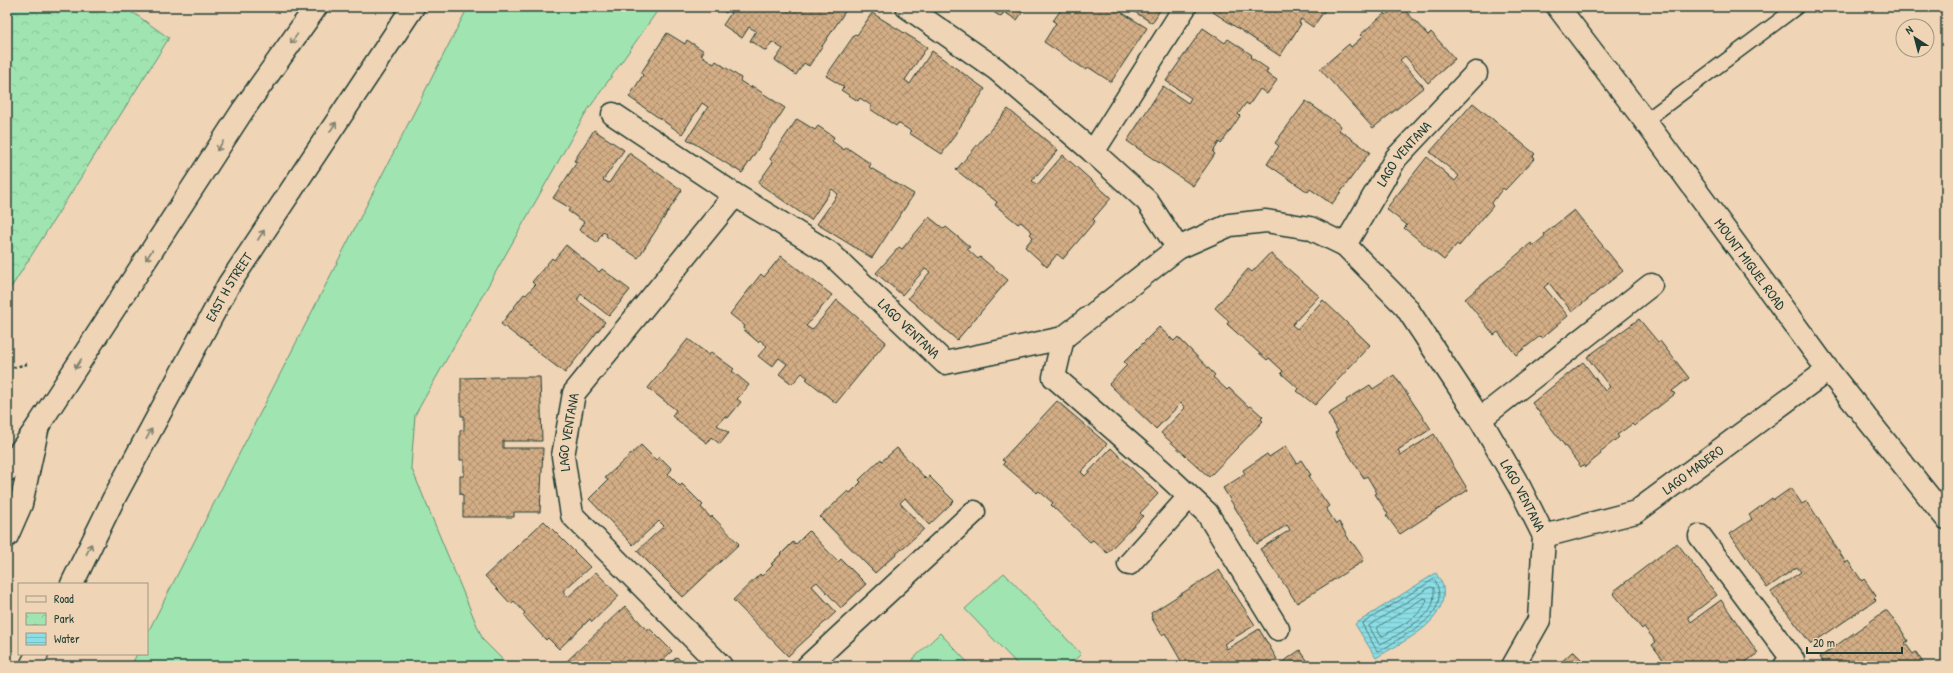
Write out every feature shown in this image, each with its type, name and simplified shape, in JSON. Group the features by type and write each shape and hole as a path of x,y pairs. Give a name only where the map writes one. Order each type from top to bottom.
{"main road":[{"path":"7,470 38,426 243,110 316,7"},
{"name":"EAST H STREET","path":"72,583 113,500 229,284 413,7"},
{"path":"907,7 996,69 1093,152 1147,201 1178,248"},
{"path":"1093,152 1185,7"},
{"name":"MOUNT MIGUEL ROAD","path":"1558,7 1828,370 1946,518"},
{"name":"LAGO VENTANA","path":"1345,245 1396,158 1476,73"},
{"name":"LAGO VENTANA","path":"613,114 735,195 830,253 945,363 1063,338 1178,248 1230,225 1266,221 1310,228 1345,245 1406,307 1480,419 1520,488 1544,536 1539,620 1513,666"},
{"name":"LAGO VENTANA","path":"721,666 572,515 563,456 574,393 735,195"},
{"path":"1480,419 1651,285"},
{"path":"1063,338 1054,377 1207,513 1278,629"},
{"name":"LAGO MADERO","path":"1544,536 1636,512 1828,370"},
{"path":"7,536 21,504 38,426"},
{"path":"1129,564 1189,497"},
{"path":"808,666 974,512"},
{"path":"1700,536 1792,664"},
{"path":"31,666 36,655"}],"lane":[{"path":"1645,122 1797,7"}],"path":[{"path":"7,369 28,364"}],"green space":[{"path":"7,7 125,7 169,38 7,294"},
{"path":"468,7 660,7 585,114 415,415 411,467 483,640 509,666 131,666 136,655 148,655 148,632"},
{"path":"1004,573 1081,654 1068,666 1019,666 965,609"},
{"path":"940,633 971,666 906,666"}],"water":[{"path":"1436,573 1443,587 1443,600 1431,621 1410,638 1376,658 1355,624"}],"building":[{"path":"717,7 848,7 809,66 804,63 796,75 775,60 783,49 772,42 766,51 750,41 756,31 749,27 742,38 723,25 731,13 727,10 726,13"},
{"path":"986,7 1026,7 1017,20 1004,12 1001,17"},
{"path":"1063,7 1125,7 1121,12 1147,28 1111,82 1088,67 1086,70 1044,42 1056,23 1053,21"},
{"path":"1127,7 1162,7 1152,23"},
{"path":"1216,7 1321,7 1325,10 1313,27 1301,19 1299,23 1301,24 1280,56 1213,12"},
{"path":"1396,7 1402,7 1428,35 1431,32 1455,59 1428,83 1405,56 1400,60 1424,87 1373,128 1320,69 1349,44 1351,47 1362,37 1360,35 1385,13 1386,15"},
{"path":"872,13 927,47 905,80 910,84 932,51 985,89 942,154 909,133 911,131 898,123 896,126 870,109 872,106 860,98 858,101 841,90 844,87 826,76 855,34 857,35"},
{"path":"1203,28 1225,43 1228,39 1252,55 1250,57 1268,69 1266,73 1277,80 1267,94 1260,89 1249,105 1246,103 1238,114 1240,116 1221,144 1219,142 1213,152 1215,154 1193,186 1127,141 1163,86 1188,103 1191,98 1166,81"},
{"path":"667,33 685,44 687,40 704,51 701,55 714,64 716,61 741,78 740,81 751,88 752,86 785,108 742,173 687,139 708,107 702,103 682,134 629,97 643,75 641,73"},
{"path":"1306,101 1341,126 1339,130 1370,152 1332,204 1310,189 1308,192 1267,164 1279,146 1275,143"},
{"path":"1473,103 1535,154 1533,156 1535,158 1505,190 1503,188 1491,204 1493,206 1459,246 1457,244 1444,260 1404,228 1407,225 1386,209 1427,157 1455,181 1459,176 1430,152"},
{"path":"1008,109 1058,150 1032,181 1037,185 1063,155 1111,198 1093,219 1095,221 1063,259 1057,254 1047,267 1025,247 1033,237 1030,234 1032,232 1021,222 1018,224 995,205 997,202 956,170"},
{"path":"797,119 815,130 818,126 834,137 832,141 844,150 846,147 871,164 869,167 914,194 872,258 817,224 838,194 832,189 811,220 758,183 773,162 770,159"},
{"path":"594,130 624,150 603,180 609,183 629,153 682,190 638,258 606,236 607,234 603,232 597,242 579,230 584,222 568,211 570,208 553,198 577,162 574,161"},
{"path":"1574,210 1623,271 1572,312 1549,283 1544,287 1568,316 1542,338 1540,336 1516,355 1498,332 1494,335 1465,299 1531,243 1533,246 1545,236 1544,234"},
{"path":"929,217 944,229 946,227 970,247 967,249 978,259 980,257 1008,280 957,340 908,298 930,272 925,269 902,295 876,273 899,247 902,249"},
{"path":"566,245 599,272 602,269 630,290 609,316 581,294 577,300 605,322 565,373 501,324 524,294 526,295 535,285 532,282 552,258 554,260"},
{"path":"1270,253 1319,296 1292,325 1297,329 1323,300 1370,345 1315,405 1297,391 1299,389 1281,373 1283,371 1269,358 1267,360 1227,324 1229,321 1215,308 1248,269 1252,272"},
{"path":"781,256 832,295 806,326 812,330 837,300 886,342 836,403 806,379 808,378 802,373 792,384 779,374 787,364 779,358 772,367 758,356 767,346 760,340 758,342 743,329 745,326 730,314 761,274 764,277"},
{"path":"1639,319 1658,342 1660,341 1689,378 1672,391 1675,394 1634,426 1632,424 1617,435 1619,437 1600,452 1601,454 1585,467 1583,465 1581,467 1532,403 1583,362 1605,391 1610,387 1587,357"},
{"path":"1159,327 1174,341 1178,337 1215,375 1213,377 1227,390 1229,388 1249,407 1251,406 1263,417 1261,419 1263,421 1209,477 1161,433 1185,408 1181,403 1156,429 1109,384 1127,365 1124,362"},
{"path":"688,339 709,355 711,352 734,369 732,371 749,385 737,399 741,402 728,418 725,416 717,425 729,433 720,444 711,437 707,443 672,416 676,410 648,388"},
{"path":"1394,375 1431,429 1398,450 1401,455 1434,434 1468,490 1400,534 1386,515 1388,514 1375,494 1377,493 1367,476 1364,478 1335,433 1338,431 1328,414 1347,402 1346,400 1370,385 1373,389"},
{"path":"540,377 542,441 503,441 503,448 543,448 540,512 514,512 514,517 463,517 463,495 460,494 460,476 464,476 464,460 460,460 460,431 464,430 464,416 461,416 461,378"},
{"path":"1057,401 1107,444 1081,472 1085,476 1111,448 1158,494 1140,513 1143,516 1107,553 1093,540 1090,542 1051,505 1053,503 1039,491 1037,493 1003,464 1005,462 1002,460"},
{"path":"641,445 656,460 660,457 672,469 668,474 680,486 682,484 703,505 701,507 711,518 712,516 739,544 683,597 637,551 664,526 659,521 633,545 589,499 608,480 605,478"},
{"path":"1286,446 1297,463 1301,460 1311,475 1308,476 1329,506 1326,508 1336,524 1339,522 1351,543 1352,542 1364,559 1362,562 1297,603 1260,549 1290,530 1287,525 1257,544 1223,488 1245,474 1243,470 1267,454 1269,457"},
{"path":"897,448 926,479 929,476 954,501 929,525 905,498 900,503 924,529 875,573 820,517 848,491 850,493 861,482 859,480 881,459 882,461"},
{"path":"1791,488 1802,504 1807,501 1846,563 1848,561 1862,581 1864,579 1876,596 1874,598 1876,600 1811,644 1771,592 1801,572 1797,567 1767,588 1730,534 1752,519 1749,515 1772,498 1774,500"},
{"path":"544,521 590,567 563,591 568,597 596,572 619,596 592,622 590,619 559,649 548,638 546,640 523,615 525,613 514,601 511,604 485,576"},
{"path":"809,531 838,562 841,559 866,584 841,608 817,582 812,586 836,612 788,656 733,600 760,574 762,576 773,565 771,564 793,542 795,545"},
{"path":"1677,543 1717,595 1688,617 1691,622 1721,600 1758,653 1740,666 1668,666 1652,645 1656,642 1644,627 1642,629 1614,594 1614,591"},
{"path":"1219,570 1255,625 1224,644 1227,649 1259,629 1277,659 1265,666 1184,666 1165,633 1162,635 1151,617 1151,613"},
{"path":"625,606 647,630 649,628 672,651 656,666 571,666 567,661"},
{"path":"1887,611 1900,628 1908,641 1905,643 1913,654 1916,652 1925,666 1826,666 1820,657"},
{"path":"1300,650 1311,666 1281,666 1280,664"},
{"path":"1572,652 1574,652 1588,666 1557,666"},
{"path":"677,657 685,666 667,666"}]}
